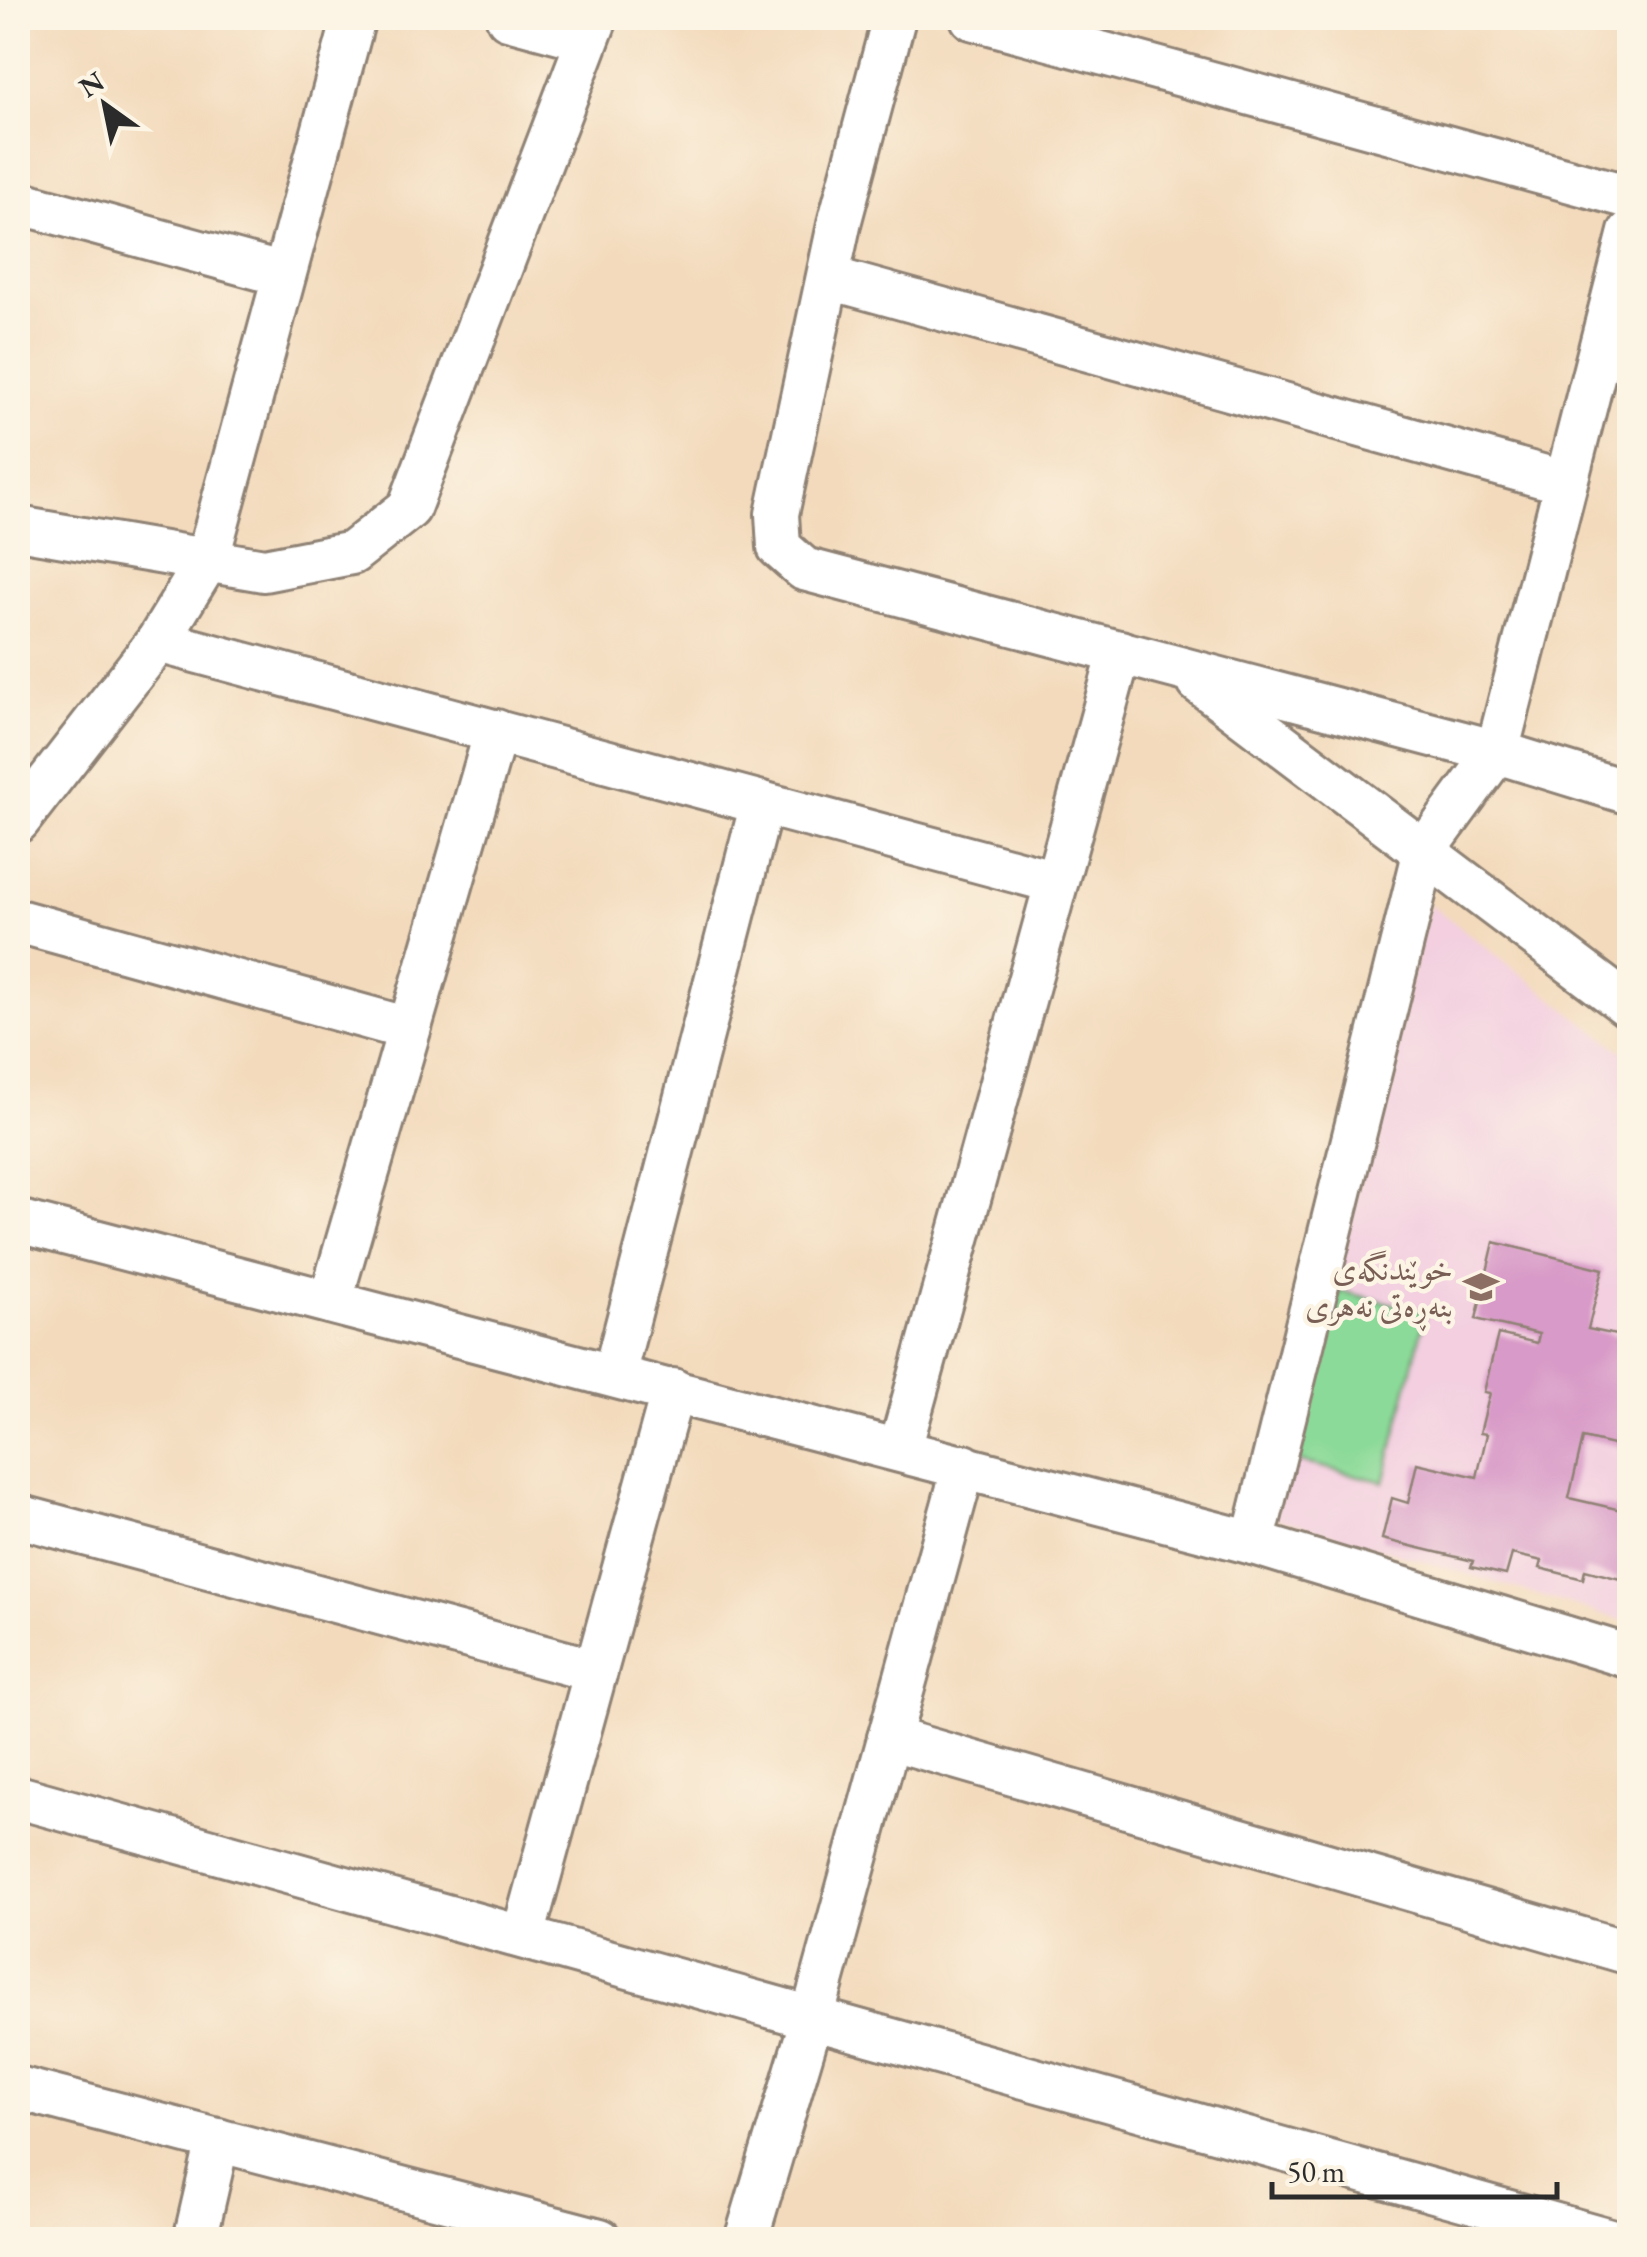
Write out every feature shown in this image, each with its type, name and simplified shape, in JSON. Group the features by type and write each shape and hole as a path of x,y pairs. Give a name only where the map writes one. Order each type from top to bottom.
{"street":[{"path":"18,821 158,642 207,561 354,18"},
{"path":"18,528 264,570 352,552 409,508 591,28 508,18"},
{"path":"894,18 840,220 777,514 779,548 804,569 1497,752 1630,792"},
{"path":"972,18 1630,197"},
{"path":"18,202 284,274"},
{"path":"1253,1543 1424,850 1497,752 1562,482 1630,232"},
{"path":"830,278 1562,482"},
{"path":"158,642 1056,882"},
{"path":"900,1450 1120,652"},
{"path":"1181,668 1630,1007"},
{"path":"330,1302 496,732"},
{"path":"614,1375 762,803"},
{"path":"18,921 409,1029"},
{"path":"18,1221 1253,1543 1630,1656"},
{"path":"523,1936 673,1390"},
{"path":"746,2240 813,2015 964,1466"},
{"path":"18,1516 596,1671"},
{"path":"889,1738 1630,1953"},
{"path":"18,1798 813,2015 1610,2240"},
{"path":"18,2088 600,2240"},
{"path":"195,2240 218,2140"}],"shaded area":[{"name":"خوێندنگەی بنەڕەتی نەهری","path":"1430,904 1629,1057 1629,1622 1273,1517"}],"green space":[{"path":"1340,1291 1426,1312 1384,1482 1297,1461"}],"building":[{"path":"1494,1242 1603,1269 1588,1329 1630,1338 1630,1449 1583,1438 1569,1498 1630,1512 1630,1572 1622,1571 1620,1579 1585,1570 1583,1579 1540,1568 1542,1561 1512,1554 1506,1575 1471,1567 1473,1561 1382,1539 1392,1498 1408,1503 1417,1463 1477,1477 1487,1434 1480,1433 1490,1393 1484,1392 1498,1334 1537,1343 1539,1334 1476,1319"}],"place":[{"name":"خوێندنگەی بنەڕەتی نەهری","path":"1481,1287"}]}
